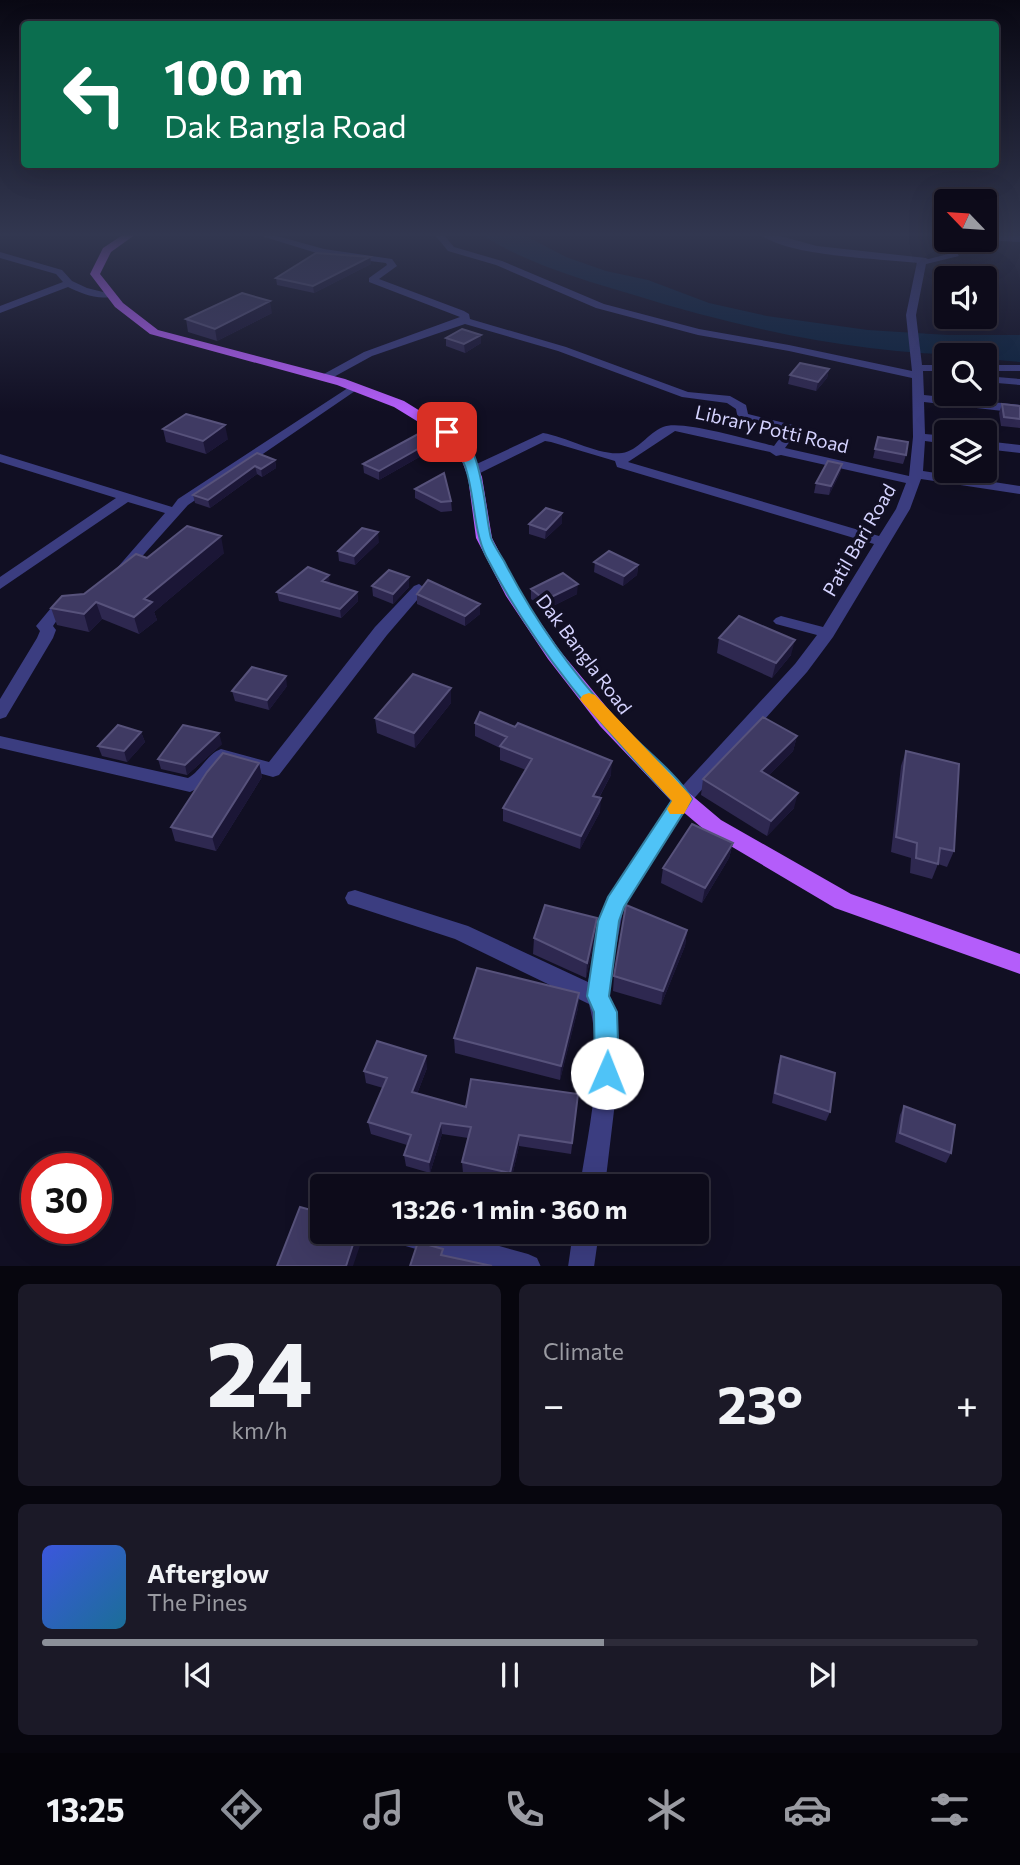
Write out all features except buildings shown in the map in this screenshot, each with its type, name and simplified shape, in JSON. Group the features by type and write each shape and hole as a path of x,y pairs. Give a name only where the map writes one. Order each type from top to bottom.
{"main road":[{"name":"Dak Bangla Road","path":"110,295 133,318 154,332 326,377 354,387 399,404 462,443 473,471 484,538 514,596 554,655 607,721 682,799 714,826 843,901 1020,964"}],"street":[{"path":"0,310 43,293"},
{"path":"98,293 110,295"},
{"path":"407,293 460,313 465,316 465,321"},
{"path":"569,293 600,306 698,332 934,372"},
{"name":"Patil Bari Road","path":"598,996 604,940 615,903 682,799 801,668 827,633 883,542 915,477 919,437 917,370 911,315 915,293"},
{"path":"326,377 368,354 465,321 562,349 686,395 735,402 743,408 742,416 793,429 776,452"},
{"path":"997,368 1020,368"},
{"path":"917,370 934,369"},
{"path":"997,380 1020,382"},
{"path":"115,575 183,502 246,457 354,387"},
{"path":"918,398 1020,409"},
{"name":"Library Potti Road","path":"621,457 634,453 665,430 675,427 776,452 915,477 1020,490"},
{"path":"473,471 542,436 621,457 622,464 883,542"},
{"path":"919,437 934,439"},
{"path":"997,446 1020,449"},
{"path":"0,458 175,512"},
{"path":"0,584 126,497"},
{"path":"0,742 190,785 203,778 221,756 273,769 381,631 419,589"},
{"path":"0,713 45,638 48,630 44,626 49,617 88,595"},
{"path":"781,621 827,633"},
{"path":"355,898 461,932 598,996 605,1012 608,1051 594,1174"},
{"path":"446,1244 528,1266"},
{"path":"581,1266 584,1244"}],"water":[{"path":"627,293 683,293 709,303 767,316 868,330 948,335 1020,335 1020,362 997,360 997,343 934,343 934,354 896,351 763,330"}],"slow traffic":[{"path":"589,699 682,799 677,809"}],"route":[{"path":"447,432 462,443 475,477 484,538 514,596 554,655 607,721 682,799 615,903 608,921 598,996 605,1012 607,1073"}]}
